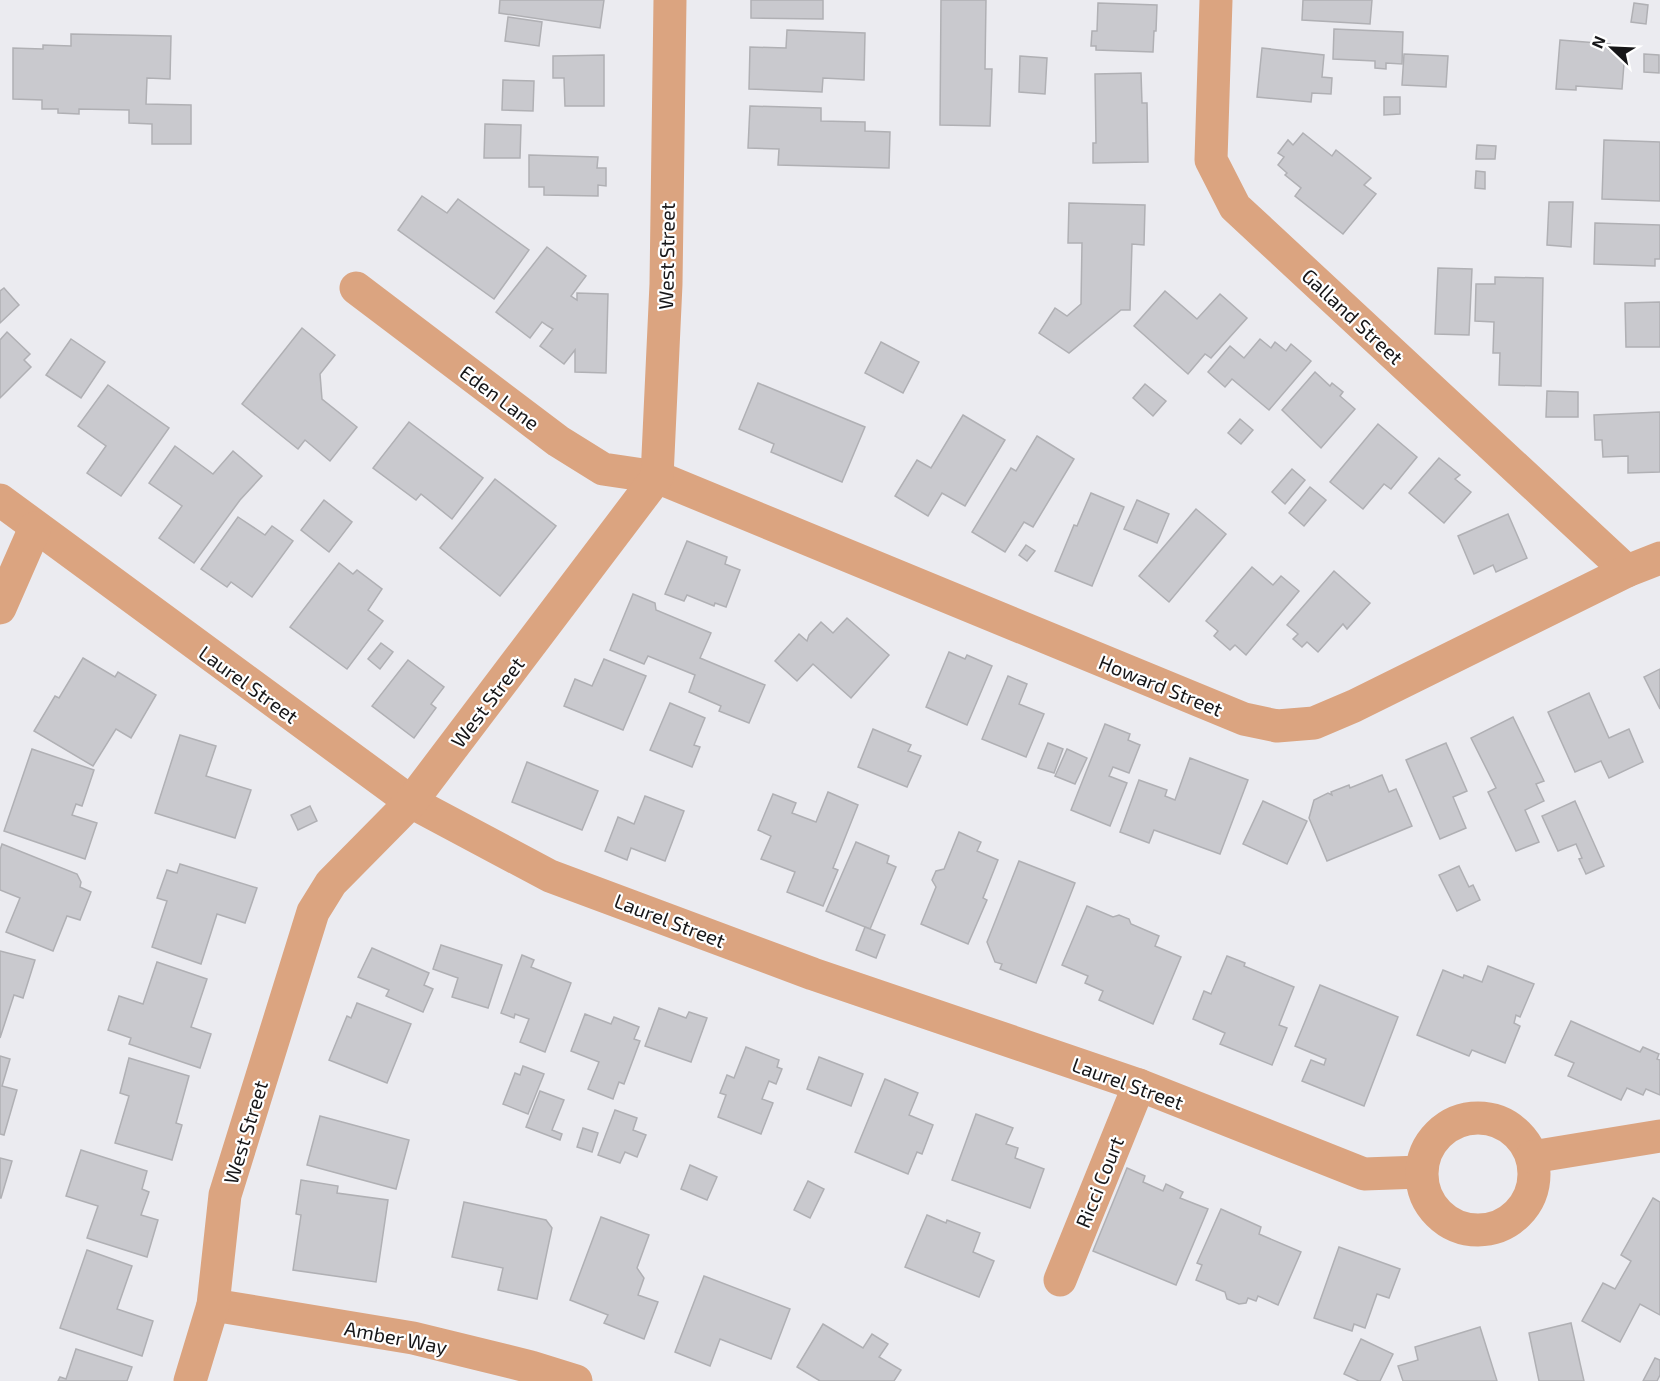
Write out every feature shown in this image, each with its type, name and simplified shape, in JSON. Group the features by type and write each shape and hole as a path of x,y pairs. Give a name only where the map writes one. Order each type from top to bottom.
{"street":[{"name":"West Street","path":"190,1381 213,1305 225,1195 313,912 331,884 411,802 657,477 666,284 670,0"},
{"name":"Galland Street","path":"1216,0 1210,160 1235,207 1628,571"},
{"name":"Eden Lane","path":"356,288 558,441 603,469 657,477"},
{"name":"Howard Street","path":"657,477 1244,719 1277,726 1314,723 1354,706 1628,571 1660,558"},
{"name":"Laurel Street","path":"0,500 35,528 411,802 550,876 813,974 1139,1084 1364,1174 1421,1172"},
{"path":"0,608 35,528"},
{"name":"Ricci Court","path":"1060,1280 1139,1084"},
{"path":"1480,1117 1497,1120 1512,1128 1525,1142 1532,1158 1534,1177 1530,1197 1520,1213 1504,1225 1485,1230 1465,1230 1447,1222 1432,1209 1424,1191 1421,1172 1424,1155 1433,1139 1446,1126 1462,1119 1480,1117"},
{"path":"1532,1158 1660,1136"},
{"name":"Amber Way","path":"213,1305 412,1338 531,1367 576,1381"}],"building":[{"path":"500,0 604,0 600,28 499,13"},
{"path":"751,0 823,0 823,19 751,18"},
{"path":"941,0 986,0 985,69 992,69 990,126 940,125"},
{"path":"1303,0 1372,0 1370,24 1302,20"},
{"path":"1098,3 1157,5 1153,52 1096,50 1096,46 1091,46 1092,31 1097,31"},
{"path":"1634,3 1648,5 1646,24 1631,22"},
{"path":"508,17 542,22 539,46 505,41"},
{"path":"1334,29 1403,32 1402,64 1386,63 1386,69 1375,68 1375,61 1333,59"},
{"path":"787,30 865,33 864,80 823,78 822,92 749,89 750,47 786,48"},
{"path":"71,34 171,36 170,79 147,78 146,104 191,105 191,144 152,144 152,124 129,123 129,110 79,109 79,114 58,113 58,109 42,109 42,100 13,99 13,48 43,49 43,45 71,46"},
{"path":"1560,40 1610,44 1609,50 1625,51 1622,89 1576,86 1576,90 1556,89"},
{"path":"1262,48 1324,55 1322,77 1332,78 1331,94 1312,93 1311,102 1257,97"},
{"path":"1404,54 1448,56 1446,87 1402,85"},
{"path":"1644,54 1659,55 1659,73 1644,72"},
{"path":"604,55 604,106 565,106 564,78 553,78 553,56"},
{"path":"1020,56 1047,58 1045,94 1019,92"},
{"path":"1141,73 1142,103 1147,103 1148,162 1093,163 1093,143 1096,143 1095,74"},
{"path":"503,80 534,81 533,111 502,110"},
{"path":"1384,97 1400,97 1400,114 1384,115"},
{"path":"750,106 821,108 821,121 865,122 865,131 890,132 889,168 778,165 779,149 748,148"},
{"path":"485,124 521,125 520,158 484,158"},
{"path":"1303,133 1332,156 1336,150 1371,178 1364,185 1376,194 1343,234 1295,196 1301,188 1285,175 1287,173 1278,165 1284,157 1278,153 1288,140 1293,145"},
{"path":"1604,140 1660,142 1660,201 1602,199"},
{"path":"1477,145 1496,146 1495,159 1476,159"},
{"path":"529,155 598,157 597,168 606,168 606,186 598,185 598,196 544,195 544,187 529,187"},
{"path":"1476,171 1485,172 1485,189 1475,188"},
{"path":"422,196 447,213 458,199 529,250 494,299 398,230"},
{"path":"1549,202 1573,202 1571,247 1547,245"},
{"path":"1069,203 1145,205 1144,245 1132,244 1130,310 1121,310 1069,353 1039,333 1055,308 1067,316 1081,304 1082,243 1068,243"},
{"path":"1595,223 1660,225 1660,259 1655,259 1655,266 1594,264"},
{"path":"547,247 586,276 571,296 577,300 577,293 608,294 606,373 575,372 575,350 564,364 540,346 553,329 542,322 530,338 496,312"},
{"path":"1438,268 1472,269 1469,335 1435,334"},
{"path":"1495,277 1543,278 1541,386 1499,385 1500,353 1493,353 1494,322 1475,321 1476,284 1495,284"},
{"path":"4,288 19,305 0,323 0,291"},
{"path":"1165,291 1197,319 1220,294 1247,318 1211,358 1205,354 1188,374 1134,326"},
{"path":"1660,302 1660,347 1626,347 1625,303"},
{"path":"302,328 335,355 320,374 322,399 357,427 330,461 305,440 298,449 242,404"},
{"path":"7,332 30,354 24,360 31,367 0,398 0,340"},
{"path":"71,339 105,362 81,398 46,375"},
{"path":"1260,339 1271,348 1275,342 1286,351 1291,344 1311,361 1269,410 1232,379 1225,387 1208,372 1230,346 1244,358"},
{"path":"881,342 919,362 903,393 865,373"},
{"path":"1315,372 1330,386 1332,383 1343,392 1340,396 1355,409 1321,448 1282,410"},
{"path":"758,383 865,427 842,482 771,452 774,444 739,429"},
{"path":"1145,384 1166,401 1153,416 1133,398"},
{"path":"108,385 169,428 121,496 87,473 106,446 78,426"},
{"path":"1547,391 1578,392 1578,417 1546,417"},
{"path":"1660,412 1660,472 1628,473 1628,456 1603,457 1602,440 1595,440 1594,415"},
{"path":"963,415 1005,440 965,506 942,493 928,516 895,496 917,460 931,468"},
{"path":"1240,419 1253,430 1241,444 1228,433"},
{"path":"409,422 483,478 452,519 421,494 416,500 373,468"},
{"path":"1378,424 1417,457 1391,489 1384,484 1363,509 1330,482"},
{"path":"1037,436 1074,459 1033,527 1024,522 1005,552 972,532 1011,468 1016,471"},
{"path":"175,446 213,474 233,451 262,476 240,500 194,563 159,538 182,506 149,483"},
{"path":"1439,458 1460,475 1455,479 1471,492 1444,523 1409,493"},
{"path":"1292,469 1305,480 1285,504 1272,492"},
{"path":"495,479 556,526 500,596 440,548"},
{"path":"1310,487 1326,500 1304,526 1289,513"},
{"path":"1091,493 1124,507 1092,586 1055,571 1074,525 1077,526"},
{"path":"324,500 352,522 329,552 301,530"},
{"path":"1137,500 1169,514 1157,543 1124,529"},
{"path":"1196,509 1226,534 1169,602 1139,576"},
{"path":"1508,514 1527,558 1496,572 1493,565 1474,574 1458,536"},
{"path":"238,517 265,535 272,526 293,541 252,597 231,582 227,587 201,569"},
{"path":"687,541 727,557 725,564 740,570 726,607 715,603 714,606 687,595 684,601 665,594"},
{"path":"1026,545 1035,551 1027,561 1019,555"},
{"path":"339,563 353,574 357,570 382,589 368,610 383,621 347,669 290,627"},
{"path":"1252,567 1273,585 1281,576 1299,591 1246,655 1235,645 1230,650 1214,636 1218,631 1206,621"},
{"path":"1334,571 1370,603 1347,629 1343,624 1318,652 1307,642 1302,647 1293,639 1298,634 1287,625"},
{"path":"633,594 655,603 656,610 711,633 700,658 765,685 749,723 719,711 721,706 689,692 695,675 648,656 644,664 610,650"},
{"path":"847,618 889,655 851,698 813,664 797,681 775,661 799,634 807,641 809,635 821,622 833,633"},
{"path":"381,643 393,652 380,669 368,659"},
{"path":"949,652 965,659 967,655 992,666 967,725 926,707"},
{"path":"83,658 115,677 118,672 156,695 131,738 116,729 93,766 34,731 55,696 59,698"},
{"path":"604,659 646,676 623,730 564,706 575,679 592,686"},
{"path":"408,660 444,687 431,704 436,708 414,738 372,706"},
{"path":"1660,669 1660,709 1644,677"},
{"path":"1008,676 1027,684 1019,704 1044,714 1026,757 982,739"},
{"path":"1589,693 1609,738 1629,729 1643,762 1609,778 1601,761 1575,772 1548,712"},
{"path":"670,703 705,718 694,745 700,747 692,767 650,750"},
{"path":"1513,717 1544,781 1536,784 1544,801 1525,810 1539,842 1516,851 1488,792 1496,788 1471,738"},
{"path":"1105,724 1130,734 1128,740 1140,745 1129,773 1113,767 1109,776 1127,783 1110,826 1071,810"},
{"path":"873,729 911,745 908,751 921,756 907,787 858,767"},
{"path":"180,735 216,746 206,776 251,790 235,838 155,813"},
{"path":"1048,743 1063,749 1054,773 1038,768"},
{"path":"1446,743 1467,791 1453,797 1466,828 1440,839 1406,760"},
{"path":"32,749 94,770 82,806 76,804 72,815 97,823 85,859 4,831"},
{"path":"1067,749 1087,758 1075,784 1055,776"},
{"path":"1190,758 1248,780 1220,854 1154,830 1149,843 1120,832 1139,780 1167,790 1165,796 1175,800"},
{"path":"527,762 598,791 582,830 512,802"},
{"path":"1382,775 1389,792 1396,789 1412,826 1327,861 1309,818 1314,800 1328,793 1332,795 1331,792 1349,785 1350,788"},
{"path":"828,792 858,805 833,868 838,870 823,906 787,892 795,872 761,859 771,836 758,830 773,794 796,803 792,813 816,822"},
{"path":"645,796 684,811 665,861 631,848 627,860 605,851 618,817 634,824"},
{"path":"1263,801 1307,821 1287,864 1243,844"},
{"path":"1575,801 1604,866 1586,874 1579,859 1582,858 1576,844 1558,851 1542,816"},
{"path":"310,806 317,821 298,830 291,815"},
{"path":"959,832 981,842 977,851 998,860 983,898 987,900 968,944 921,924 936,887 932,880 936,871 944,869"},
{"path":"856,842 889,856 887,863 896,867 870,929 826,911"},
{"path":"2,844 77,874 81,882 80,887 91,892 80,920 67,916 53,951 6,932 20,898 0,890"},
{"path":"1019,861 1075,883 1036,983 1000,969 1002,964 995,962 987,942"},
{"path":"180,864 257,888 245,923 217,914 201,964 152,947 167,901 157,898 167,870 177,873"},
{"path":"1459,866 1469,887 1473,885 1480,900 1457,911 1439,875"},
{"path":"1087,906 1113,917 1119,915 1129,919 1131,924 1159,936 1155,946 1181,957 1153,1024 1099,1000 1103,991 1085,983 1088,976 1062,965"},
{"path":"865,927 885,935 876,958 856,950"},
{"path":"441,945 502,965 488,1008 452,997 458,978 433,969"},
{"path":"372,948 429,973 424,985 433,989 423,1012 386,996 389,990 358,977"},
{"path":"0,951 35,960 23,998 14,995 0,1038"},
{"path":"522,955 534,960 531,967 571,983 545,1052 520,1042 529,1019 515,1014 514,1018 501,1013"},
{"path":"1227,956 1245,963 1244,966 1294,987 1279,1025 1287,1028 1272,1065 1220,1044 1225,1033 1193,1019 1204,991 1211,994"},
{"path":"157,962 207,979 191,1027 211,1034 200,1068 129,1044 131,1038 108,1030 119,996 143,1004"},
{"path":"1488,966 1534,984 1520,1017 1516,1015 1514,1023 1520,1026 1505,1063 1472,1050 1469,1056 1417,1035 1443,970 1482,982"},
{"path":"1320,985 1398,1017 1364,1106 1302,1081 1311,1060 1324,1065 1326,1059 1295,1046"},
{"path":"357,1003 411,1024 387,1083 329,1060 347,1016 351,1018"},
{"path":"659,1008 686,1018 689,1012 707,1018 691,1062 645,1046"},
{"path":"585,1014 611,1024 614,1017 639,1027 634,1039 640,1041 624,1084 619,1082 613,1099 588,1089 599,1062 571,1051"},
{"path":"1571,1021 1640,1052 1643,1047 1659,1054 1657,1059 1660,1060 1660,1095 1646,1089 1643,1095 1627,1088 1621,1100 1568,1076 1574,1063 1555,1055"},
{"path":"746,1047 779,1060 777,1067 782,1069 776,1084 769,1081 762,1099 773,1103 761,1134 718,1117 726,1095 720,1093 727,1075 734,1078"},
{"path":"0,1056 10,1059 2,1086 17,1090 4,1135 0,1134"},
{"path":"819,1057 863,1074 851,1106 807,1089"},
{"path":"129,1058 189,1076 176,1123 182,1125 172,1160 115,1143 129,1096 120,1093"},
{"path":"523,1066 544,1074 528,1114 503,1104 515,1073 520,1075"},
{"path":"885,1079 918,1093 909,1115 933,1125 922,1154 917,1152 908,1174 855,1152"},
{"path":"540,1091 564,1100 552,1130 562,1134 560,1140 526,1127"},
{"path":"615,1110 637,1118 633,1130 646,1135 637,1157 625,1152 620,1163 598,1155"},
{"path":"976,1114 1013,1128 1006,1144 1018,1148 1015,1158 1044,1169 1030,1208 952,1180"},
{"path":"320,1116 409,1140 396,1189 307,1165"},
{"path":"583,1128 598,1133 592,1152 577,1147"},
{"path":"81,1150 147,1171 142,1189 149,1192 141,1215 158,1220 147,1257 87,1238 98,1206 66,1196"},
{"path":"0,1158 12,1161 1,1198 0,1198"},
{"path":"690,1165 717,1177 707,1200 681,1189"},
{"path":"1127,1168 1145,1176 1143,1182 1163,1191 1166,1184 1183,1192 1180,1198 1208,1209 1176,1285 1093,1251"},
{"path":"301,1180 338,1186 337,1193 388,1200 376,1282 293,1270 301,1215 296,1214"},
{"path":"808,1181 824,1189 810,1218 794,1210"},
{"path":"1653,1198 1660,1202 1660,1315 1640,1304 1620,1342 1582,1321 1603,1283 1615,1289 1631,1261 1621,1255"},
{"path":"464,1202 546,1220 552,1228 537,1299 498,1290 503,1268 452,1257"},
{"path":"1221,1209 1261,1227 1259,1234 1301,1252 1278,1305 1258,1296 1256,1301 1248,1298 1246,1303 1239,1304 1227,1299 1225,1292 1196,1280 1202,1265 1197,1263"},
{"path":"927,1215 980,1233 973,1252 994,1261 979,1297 905,1267"},
{"path":"601,1217 649,1235 637,1268 644,1278 638,1295 658,1302 644,1339 604,1323 608,1315 570,1300"},
{"path":"1339,1247 1400,1269 1389,1298 1377,1294 1365,1328 1354,1324 1352,1331 1314,1318"},
{"path":"87,1250 132,1266 117,1309 153,1321 142,1356 60,1328"},
{"path":"704,1276 790,1309 771,1359 720,1339 710,1366 675,1352"},
{"path":"1571,1323 1584,1381 1539,1381 1529,1333"},
{"path":"823,1324 863,1348 872,1334 888,1344 879,1357 901,1370 894,1381 820,1381 797,1367"},
{"path":"1480,1327 1497,1381 1403,1381 1398,1366 1418,1360 1415,1347"},
{"path":"1361,1339 1393,1354 1380,1381 1359,1381 1344,1374"},
{"path":"76,1349 132,1367 127,1381 58,1381 60,1377 66,1379"},
{"path":"1655,1358 1660,1360 1660,1375 1657,1381 1643,1381"}]}
